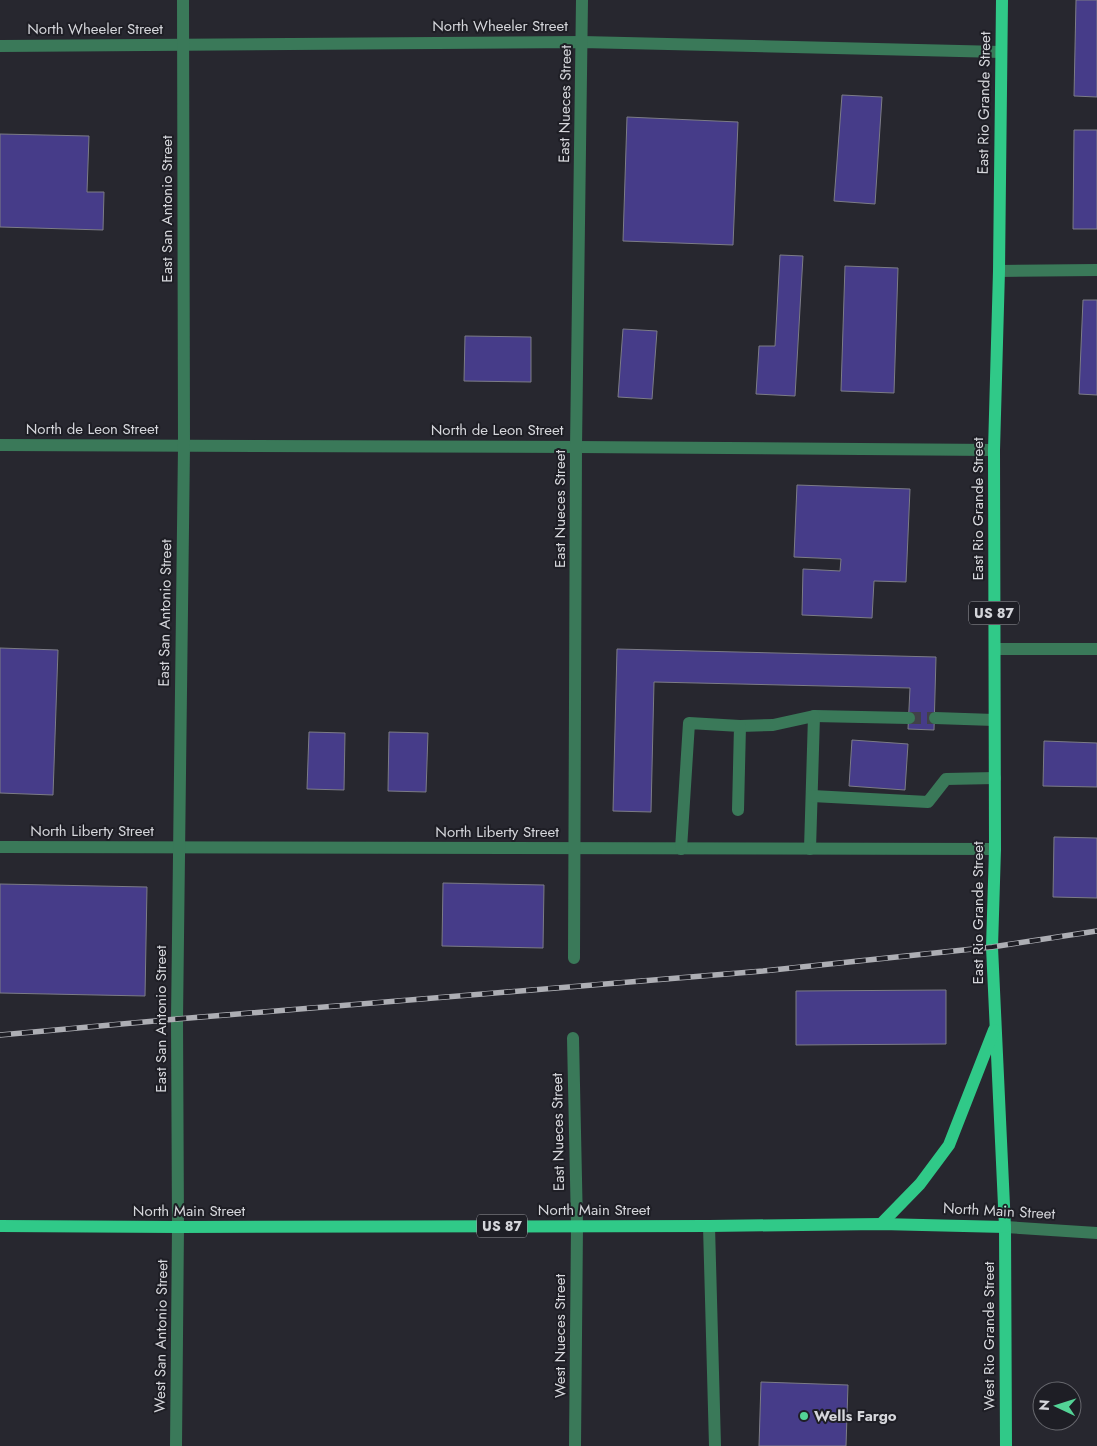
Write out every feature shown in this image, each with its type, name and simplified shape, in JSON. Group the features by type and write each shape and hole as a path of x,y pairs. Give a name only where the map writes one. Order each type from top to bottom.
{"main road":[{"name":"East Rio Grande Street","path":"1002,0 999,271 994,450 995,849 992,947 1005,1227"},
{"path":"881,1224 920,1184 949,1144 996,1025"},
{"name":"North Main Street","path":"0,1226 708,1226 881,1224 1005,1227"},
{"name":"West Rio Grande Street","path":"1005,1227 1006,1446"}],"street":[{"name":"East San Antonio Street","path":"178,1227 179,847 184,446 182,0"},
{"name":"East Nueces Street","path":"574,958 576,447 582,0"},
{"name":"North Wheeler Street","path":"0,46 582,42 1001,52"},
{"path":"999,271 1097,270"},
{"name":"North de Leon Street","path":"0,445 994,450"},
{"path":"995,649 1097,649"},
{"path":"810,849 814,716"},
{"path":"681,849 689,723 740,726 773,725 814,716 909,718"},
{"path":"934,718 994,720"},
{"path":"738,810 740,726"},
{"path":"812,796 928,802 946,779 995,778"},
{"name":"North Liberty Street","path":"0,847 995,849"},
{"name":"East Nueces Street","path":"573,1038 577,1226"},
{"name":"West Nueces Street","path":"576,1446 577,1226"},
{"path":"708,1226 715,1446"},
{"name":"West San Antonio Street","path":"176,1446 178,1227"},
{"name":"North Main Street","path":"1005,1227 1097,1233"}],"building":[{"path":"1076,0 1097,0 1097,97 1074,96"},
{"path":"842,95 882,97 875,204 834,201"},
{"path":"627,117 738,122 733,245 623,241"},
{"path":"1074,130 1097,130 1097,229 1073,229"},
{"path":"0,134 89,136 87,192 104,192 103,230 0,227"},
{"path":"780,255 803,256 795,396 756,394 759,346 775,346"},
{"path":"845,266 898,268 894,393 841,391"},
{"path":"1083,300 1097,300 1097,395 1079,394"},
{"path":"623,329 657,331 652,399 618,397"},
{"path":"465,336 531,337 531,382 464,381"},
{"path":"797,485 910,489 906,582 874,581 872,618 802,615 803,569 840,571 841,559 794,557"},
{"path":"0,648 58,650 53,795 0,793"},
{"path":"617,649 936,657 934,730 908,729 910,688 654,682 651,812 613,811"},
{"path":"309,732 345,733 344,790 307,789"},
{"path":"389,732 428,733 426,792 388,791"},
{"path":"852,740 908,744 905,790 849,786"},
{"path":"1044,741 1097,743 1097,787 1043,786"},
{"path":"1054,837 1097,838 1097,898 1053,897"},
{"path":"443,883 544,885 543,948 442,946"},
{"path":"0,884 147,887 145,996 0,993"},
{"path":"946,990 946,1044 796,1045 796,991"},
{"name":"Wells Fargo","path":"761,1382 848,1385 846,1446 759,1446"}],"tunnel":[{"path":"909,718 935,718"}],"railway":[{"path":"0,1035 763,971 992,947 1097,931"}],"place":[{"name":"Wells Fargo","path":"804,1416"}]}
